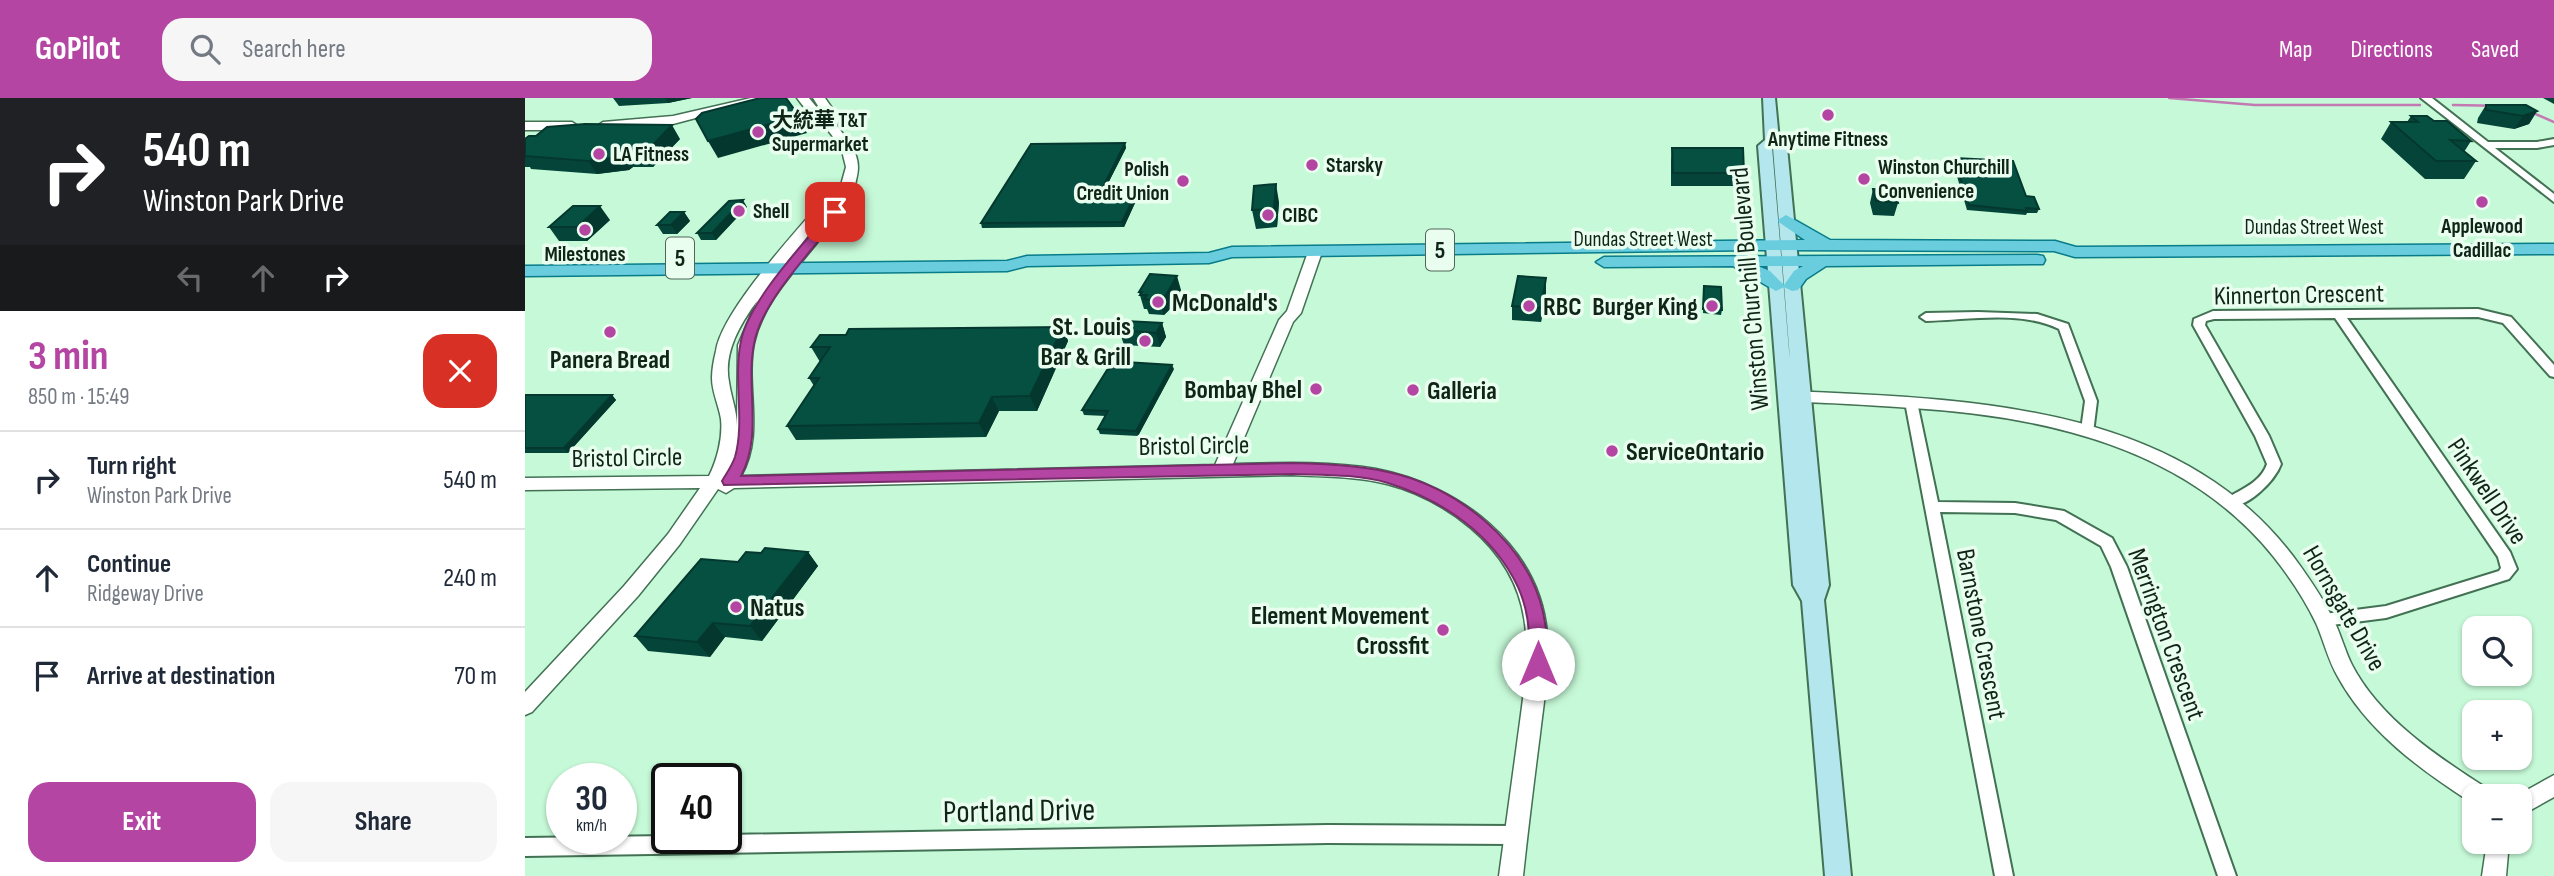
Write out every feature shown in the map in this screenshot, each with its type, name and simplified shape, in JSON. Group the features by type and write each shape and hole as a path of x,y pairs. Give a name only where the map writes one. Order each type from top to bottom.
{"main road":[{"name":"Winston Churchill Boulevard","path":"1769,98 1773,141 1780,147 1786,220 1781,253"},
{"name":"Winston Churchill Boulevard","path":"1773,141 1765,146 1781,253 1794,396 1803,585 1813,600 1838,876"},
{"path":"1786,220 1806,235 1832,246"},
{"name":"Dundas Street West","path":"1307,258 1728,261 1832,246 2055,246 2075,252 2554,249"},
{"name":"Dundas Street West","path":"525,258 1007,266 1027,261 1209,258 1231,264 1307,258 1781,253 1823,261 2068,259 2075,252"},
{"path":"1728,261 1757,271 1784,286 1823,261"},
{"name":"Dundas Street West","path":"525,271 787,262"}],"street":[{"path":"722,482 729,420 720,378 725,347 734,323 850,194 847,187 852,173 847,147 831,126 821,122 803,98"},
{"path":"819,98 833,118 831,126"},
{"path":"2426,98 2554,199"},
{"path":"525,127 641,124 729,112 771,99"},
{"path":"525,143 547,127"},
{"path":"2486,145 2537,145 2554,142"},
{"path":"1221,472 1286,320 1282,314 1307,258"},
{"path":"525,706 631,591 674,539 698,522 722,482 742,459 745,444 746,345 763,305 787,262"},
{"name":"Kinnerton Crescent","path":"2232,502 2260,485 2271,473 2274,464 2262,436 2200,325 2200,319 2213,315 2494,315 2511,324 2554,373"},
{"name":"Pinkwell Drive","path":"2324,620 2386,612 2504,575 2509,569 2505,556 2339,315"},
{"path":"1926,317 2040,317 2064,327 2091,401 2088,430"},
{"name":"Hornsgate Drive","path":"1794,396 1911,402 2023,414 2088,430 2125,443 2188,472 2232,502 2281,553 2324,620 2346,672 2382,719 2411,747 2463,784"},
{"name":"Barnstone Crescent","path":"1911,402 2004,876"},
{"name":"Bristol Circle","path":"525,484 1293,469 1350,471 1390,478 1446,501 1480,525 1501,547 1526,586 1538,631 1534,699 1514,835 1511,876"},
{"name":"Merrington Crescent","path":"1932,507 2015,508 2059,515 2107,542 2119,567 2227,876"},
{"path":"2532,799 2554,785"},
{"name":"Portland Drive","path":"525,847 1328,834 1514,835"},
{"path":"2494,876 2497,854"}],"building":[{"path":"760,98 786,98 799,116 708,141 696,119 702,113"},
{"path":"2486,105 2526,105 2537,111 2523,116 2486,110"},
{"path":"2411,116 2427,116 2434,121 2447,121 2471,141 2450,140 2476,161 2436,161 2391,122 2418,122"},
{"path":"585,124 672,125 645,153 624,153 620,157 588,161 525,156 525,139 529,136 536,136 547,127"},
{"path":"1125,143 1097,199 1133,199 1122,222 981,223 1031,144"},
{"path":"1672,148 1743,148 1744,173 1673,173"},
{"path":"1954,158 2013,161 2026,196 2034,197 2039,209 2026,208 2027,211 1969,205"},
{"path":"1276,184 1274,209 1252,210 1254,186"},
{"path":"1873,189 1895,190 1898,203 1876,201"},
{"path":"743,200 712,233 697,233 729,201"},
{"path":"573,206 600,206 577,227 549,227"},
{"path":"670,212 684,212 671,225 657,225"},
{"path":"1150,274 1177,276 1166,295 1159,300 1144,299 1147,295 1140,295 1142,292 1139,292"},
{"path":"1518,276 1546,278 1541,308 1512,306"},
{"name":"Burger King","path":"1704,286 1721,287 1722,310 1703,309"},
{"path":"1125,321 1162,323 1156,333 1119,330"},
{"path":"1063,327 1030,396 992,397 979,423 787,426 819,378 809,378 830,347 811,347 820,335 846,335 849,329"},
{"path":"1125,362 1172,365 1136,431 1098,429 1108,411 1082,410 1107,370"},
{"path":"525,395 612,395 564,448 525,448"},
{"name":"Natus","path":"765,548 808,552 750,626 713,623 697,642 635,636 701,559 738,562 746,552 761,553"}],"waterway":[{"path":"2169,98 2255,105 2420,105"},
{"path":"2453,105 2507,106"},
{"path":"2531,112 2554,122"}],"place":[{"name":"Anytime Fitness","path":"1828,115"},
{"name":"大統華 T&T Supermarket","path":"758,132"},
{"name":"LA Fitness","path":"599,154"},
{"name":"Starsky","path":"1312,165"},
{"name":"Winston Churchill Convenience","path":"1864,179"},
{"name":"Polish Credit Union","path":"1183,181"},
{"name":"Applewood Cadillac","path":"2482,202"},
{"name":"Shell","path":"739,211"},
{"name":"CIBC","path":"1268,215"},
{"name":"Milestones","path":"585,230"},
{"name":"McDonald's","path":"1158,302"},
{"name":"RBC","path":"1529,306"},
{"name":"Burger King","path":"1712,306"},
{"name":"Panera Bread","path":"610,332"},
{"name":"St. Louis Bar & Grill","path":"1145,341"},
{"name":"Bombay Bhel","path":"1316,389"},
{"name":"Galleria","path":"1413,390"},
{"name":"ServiceOntario","path":"1612,451"},
{"name":"Natus","path":"736,607"},
{"name":"Element Movement Crossfit","path":"1443,630"}],"route":[{"path":"835,212 763,305 750,332 745,357 745,444 742,459 730,481 1293,469 1350,471 1390,478 1446,501 1495,539 1526,586 1538,631 1538,664"}]}
